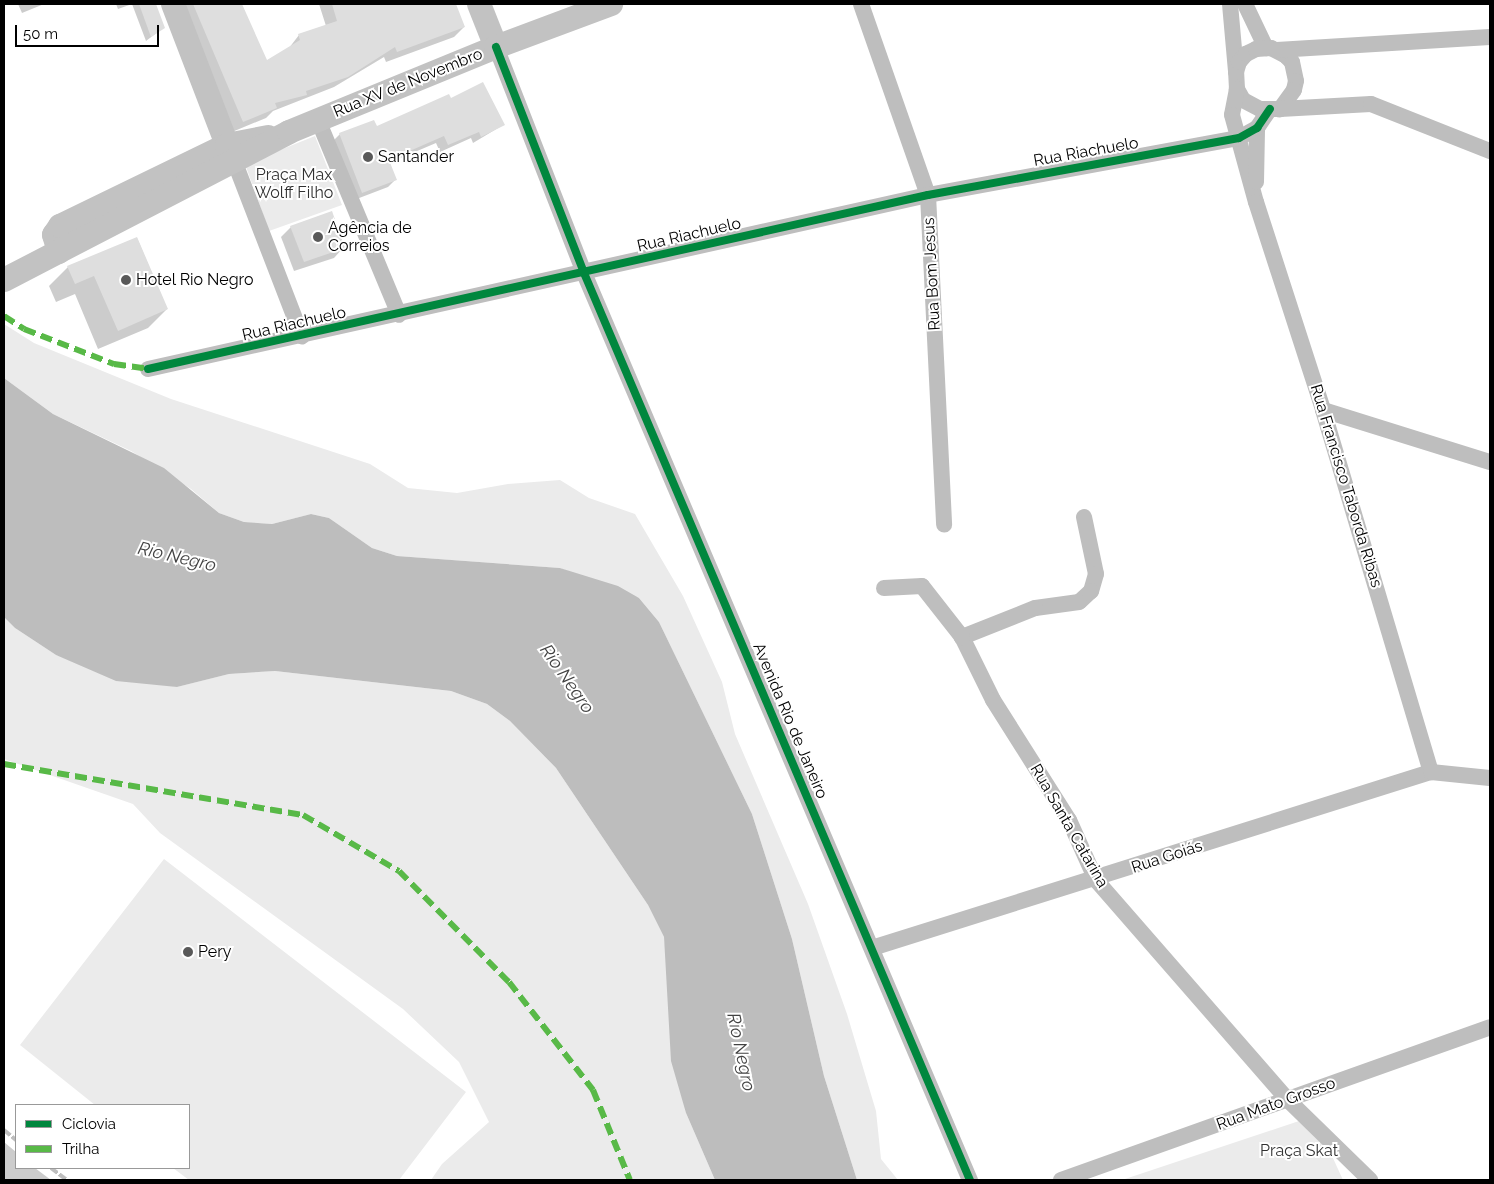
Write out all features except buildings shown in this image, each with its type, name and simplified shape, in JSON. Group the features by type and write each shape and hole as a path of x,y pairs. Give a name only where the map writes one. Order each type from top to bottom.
{"main road":[{"path":"173,4 231,154"},
{"path":"479,4 496,47"},
{"name":"Rua XV de Novembro","path":"4,280 58,252 54,235 60,226 231,154 496,47 611,4"}],"street":[{"name":"Rua Bom Jesus","path":"861,4 928,195 944,524"},
{"path":"1230,4 1236,85 1251,106 1275,109 1371,104 1490,152"},
{"path":"1245,4 1271,49 1292,62 1296,81 1294,90 1258,128"},
{"path":"1236,85 1239,62 1256,49 1490,37"},
{"name":"Avenida Rio de Janeiro","path":"496,47 584,273 970,1180"},
{"name":"Rua Francisco Taborda Ribas","path":"1236,85 1232,115 1256,202 1323,410 1431,772"},
{"path":"318,120 399,315"},
{"name":"Rua Riachuelo","path":"148,369 302,337 928,195 1239,138 1258,128"},
{"name":"Rua Francisco Taborda Ribas","path":"1256,202 1258,128"},
{"path":"231,154 302,337"},
{"path":"1323,410 1490,462"},
{"path":"962,637 1035,608 1079,602 1091,591 1096,574 1084,517"},
{"name":"Rua Santa Catarina","path":"884,588 922,586 962,637 993,700 1069,820 1096,880 1288,1100 1344,1158 1370,1180"},
{"path":"1431,772 1490,778"},
{"name":"Rua Goiás","path":"872,948 1096,880 1431,772"},
{"name":"Rua Mato Grosso","path":"1061,1180 1490,1026"},
{"name":"Rua Santa Catarina","path":"1344,1158 1354,1180"}],"green space":[{"name":"Praça Max Wolff Filho","path":"315,136 342,205 269,231 245,164"},
{"path":"4,324 34,343 171,399 370,464 408,488 457,493 508,484 560,480 589,498 635,514 683,596 722,682 735,734 808,904 847,1014 876,1111 881,1159 898,1180 857,1180 824,1076 792,939 752,814 659,622 639,598 560,568 397,556 372,548 329,518 311,514 272,524 244,522 219,513 191,489 131,451 53,414 4,378"},
{"path":"4,617 15,628 56,655 177,687 229,674 275,671 451,691 487,704 510,721 556,768 648,905 664,937 686,1113 715,1180 431,1180 442,1164 489,1122 459,1062 403,1009 160,833 133,804 4,759"},
{"name":"Pery","path":"164,859 466,1092 399,1180 189,1180 174,1169 190,1169 190,1104 94,1104 20,1045"},
{"name":"Praça Skat","path":"1311,1117 1316,1121 1343,1180 1122,1180"}],"water":[{"name":"Rio Negro","path":"4,378 53,414 164,468 219,513 244,522 272,524 311,514 329,518 372,548 397,556 560,568 618,586 639,598 659,622 752,814 792,939 824,1076 857,1180 715,1180 686,1113 671,1061 664,937 648,905 556,768 510,721 487,704 451,691 275,671 229,674 177,687 116,681 56,655 15,628 4,617"}],"railway":[{"path":"4,1130 15,1139"},
{"path":"52,1169 67,1180"}],"marked path":[{"path":"4,316 24,329 114,364 148,369"},
{"path":"4,764 303,815 399,871 509,982 593,1090 630,1180"}],"cycle path":[{"path":"496,47 584,273 970,1180"},
{"path":"148,369 928,195 1239,138 1257,128 1270,109"}],"place":[{"name":"Santander","path":"368,157"},
{"name":"Agência de Correios","path":"318,237"},
{"name":"Hotel Rio Negro","path":"126,280"},
{"name":"Pery","path":"188,952"}]}
